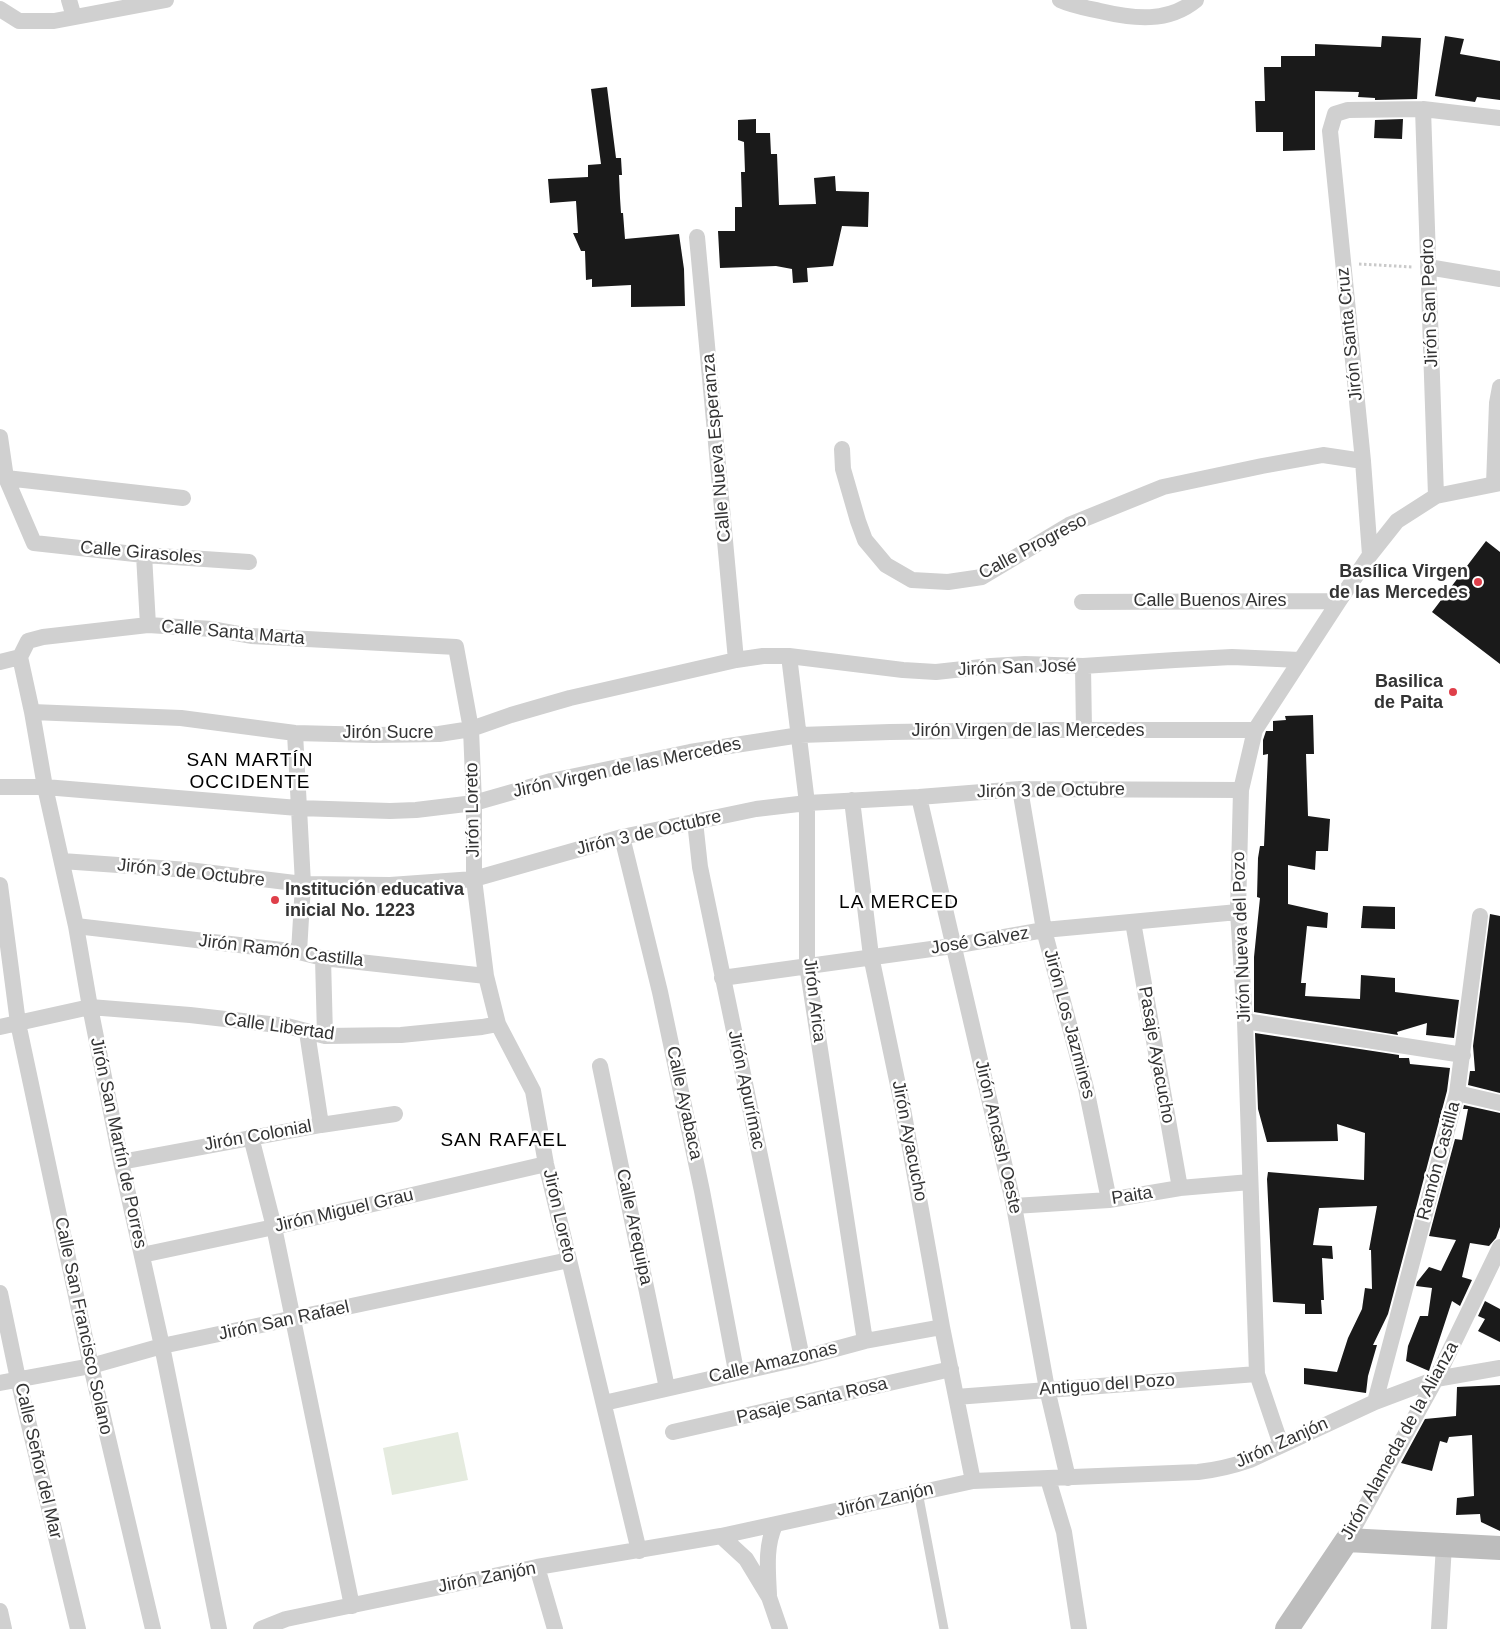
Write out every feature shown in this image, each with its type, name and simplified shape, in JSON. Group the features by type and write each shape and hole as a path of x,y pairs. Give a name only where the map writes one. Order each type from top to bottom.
{"main road":[{"path":"1347,1540 1500,1548"},
{"name":"Jirón Alameda de la Alianza","path":"1287,1629 1347,1540"}],"street":[{"path":"70,0 74,17"},
{"path":"0,9 19,21 54,21 166,0"},
{"path":"1060,0 1115,15 1152,18 1180,10 1196,0"},
{"path":"1423,109 1500,118"},
{"name":"Jirón Santa Cruz","path":"1370,555 1363,461 1330,131 1335,114 1348,110 1423,109"},
{"name":"Jirón San Pedro","path":"1423,109 1436,496"},
{"name":"Calle Nueva Esperanza","path":"698,237 736,660"},
{"path":"1428,268 1500,280"},
{"path":"1497,484 1497,404 1500,387"},
{"path":"0,437 6,478 183,498"},
{"name":"Calle Progreso","path":"842,449 843,469 865,540 886,565 912,580 948,582 982,577 1068,524 1163,487 1323,455 1363,461"},
{"name":"Calle Girasoles","path":"6,478 34,543 144,555 249,562"},
{"name":"Jirón Nueva del Pozo","path":"1281,1445 1257,1374 1245,1021 1238,912 1241,790 1255,730 1338,601 1370,555 1397,522 1436,496 1497,484"},
{"path":"144,555 148,625"},
{"name":"Calle Buenos Aires","path":"1082,602 1338,601"},
{"name":"Calle Santa Marta","path":"20,657 28,641 43,637 148,625 212,629 251,636 456,647"},
{"name":"Jirón Loreto","path":"456,647 470,729 474,803 474,879 486,976 498,1024 533,1091 546,1164 639,1551"},
{"name":"Jirón San José","path":"736,660 763,656 789,656 902,670 936,672 1025,664 1083,666 1232,657 1300,660"},
{"name":"Jirón Arica","path":"789,656 807,803 807,965 865,1342"},
{"path":"0,662 20,657"},
{"name":"Jirón San Martín de Porres","path":"20,657 45,787 76,926 90,1007 162,1346 219,1629"},
{"name":"Jirón Sucre","path":"32,712 181,718 296,734 439,734 470,729 570,698 736,660"},
{"path":"1083,666 1084,730"},
{"name":"Jirón Virgen de las Mercedes","path":"0,787 45,787 298,808 416,810 474,803 551,781 690,752 800,735 890,732 1255,730"},
{"path":"296,734 302,884 299,952"},
{"name":"Jirón 3 de Octubre","path":"62,861 188,870 302,884 390,885 474,879 622,838 695,821 756,809 807,803 1020,789 1241,790"},
{"name":"Jirón Los Jazmines","path":"1020,789 1044,930 1086,1088 1109,1200"},
{"name":"Jirón Ancash Oeste","path":"919,797 1014,1206 1047,1389 1068,1478"},
{"name":"Jirón Ayacucho","path":"852,800 871,956 903,1109 942,1327 973,1480"},
{"name":"Jirón Apurímac","path":"695,821 700,867 722,978 802,1358"},
{"name":"Calle Ayabaca","path":"622,838 660,992 702,1191 736,1372"},
{"name":"Calle San Francisco Solano","path":"0,884 18,1023 90,1366 153,1629"},
{"name":"José Galvez","path":"722,978 953,946 1044,930 1238,912"},
{"name":"Ramón Castilla","path":"1375,1402 1457,1093 1480,916"},
{"name":"Pasaje Ayacucho","path":"1132,922 1180,1188"},
{"name":"Jirón Ramón Castilla","path":"76,926 299,952 323,958 486,976"},
{"path":"323,958 325,1036"},
{"name":"Calle Libertad","path":"0,1027 90,1007 190,1015 287,1026 325,1036 401,1035 498,1024"},
{"path":"1245,1021 1463,1055"},
{"path":"308,1032 321,1125"},
{"name":"Calle Arequipa","path":"600,1066 667,1388"},
{"path":"1457,1093 1500,1103"},
{"name":"Jirón Colonial","path":"122,1162 251,1137 395,1114"},
{"path":"251,1137 274,1227 352,1606"},
{"name":"Jirón Miguel Grau","path":"142,1255 274,1227 546,1164"},
{"name":"Paita","path":"1014,1206 1109,1200 1180,1188 1250,1182"},
{"name":"Jirón Alameda de la Alianza","path":"1347,1540 1436,1379 1500,1247"},
{"name":"Jirón San Rafael","path":"0,1383 90,1366 162,1346 569,1260"},
{"name":"Calle Señor del Mar","path":"0,1293 18,1379 78,1629"},
{"name":"Calle Amazonas","path":"604,1403 865,1342 942,1327"},
{"name":"Jirón Zanjón","path":"261,1629 287,1624 352,1606 537,1567 721,1536 973,1480 1048,1479 1198,1472 1234,1466 1375,1402 1436,1379 1500,1368"},
{"name":"Pasaje Santa Rosa","path":"673,1432 951,1370"},
{"name":"Antiguo del Pozo","path":"956,1397 1257,1374"},
{"path":"1048,1479 1064,1532 1079,1629"},
{"path":"769,1597 768,1547 776,1524"},
{"path":"721,1536 746,1559 769,1597 780,1629"},
{"path":"1439,1629 1444,1545"},
{"path":"537,1567 555,1629"},
{"path":"0,1612 4,1629"}],"lane":[{"path":"918,1492 944,1629"}],"path":[{"path":"1343,264 1428,268"}],"shaded area":[{"path":"458,1432 468,1480 392,1495 383,1448"}],"building":[{"path":"1382,36 1421,38 1417,99 1375,100 1375,98 1358,97 1359,92 1315,91 1315,150 1283,151 1283,132 1256,132 1255,101 1265,101 1264,67 1281,67 1281,56 1315,56 1315,44 1381,47"},
{"path":"1445,36 1464,39 1460,54 1500,61 1500,100 1477,97 1475,102 1435,96"},
{"path":"607,87 616,158 621,158 622,175 619,175 620,198 625,239 679,234 684,269 685,306 631,307 631,285 592,287 592,279 586,280 585,251 581,251 573,233 578,233 576,201 550,203 548,179 588,177 588,165 601,164 591,89"},
{"path":"756,119 756,133 770,133 771,154 777,154 779,205 816,204 814,178 835,176 836,191 869,192 868,227 842,226 833,266 807,268 808,282 793,283 792,269 776,266 720,268 718,231 735,231 735,207 742,207 741,172 745,172 744,142 738,140 738,120"},
{"path":"1403,119 1402,139 1374,138 1375,120"},
{"name":"Basílica Virgen de las Mercedes","path":"1486,541 1500,552 1500,664 1432,612"},
{"path":"1313,715 1314,754 1306,754 1308,816 1330,819 1328,851 1316,851 1315,870 1288,865 1288,904 1328,913 1327,928 1307,926 1301,983 1306,983 1305,996 1360,999 1361,975 1395,978 1395,992 1459,1000 1454,1038 1426,1035 1427,1023 1397,1032 1398,1035 1254,1012 1254,957 1260,898 1257,897 1258,858 1260,846 1264,846 1268,754 1263,755 1263,740 1266,731 1273,731 1273,721 1286,720 1285,716"},
{"path":"1363,906 1395,907 1395,929 1361,928"},
{"path":"1490,914 1500,916 1500,1093 1468,1085 1470,1071 1475,1071 1473,1046"},
{"path":"1255,1033 1399,1055 1399,1058 1409,1058 1410,1064 1450,1068 1447,1091 1388,1314 1373,1345 1377,1345 1368,1376 1366,1393 1304,1384 1304,1368 1337,1372 1348,1338 1362,1309 1365,1288 1372,1289 1371,1250 1369,1250 1377,1206 1319,1208 1313,1245 1332,1246 1333,1259 1322,1258 1324,1300 1321,1300 1322,1314 1305,1314 1305,1304 1273,1302 1267,1179 1268,1172 1364,1180 1365,1133 1337,1124 1338,1141 1267,1142 1258,1109"},
{"path":"1464,1105 1500,1113 1500,1227 1496,1238 1489,1246 1470,1243 1462,1277 1472,1280 1460,1306 1452,1301 1429,1371 1406,1361 1408,1346 1420,1316 1428,1316 1432,1288 1416,1286 1417,1282 1429,1267 1441,1271 1456,1240 1429,1236 1455,1139 1462,1140 1468,1109 1463,1109"},
{"path":"1485,1301 1500,1309 1500,1342 1478,1331 1485,1319 1478,1316"},
{"path":"1500,1385 1500,1531 1481,1522 1480,1514 1456,1515 1457,1498 1474,1496 1472,1435 1449,1437 1447,1443 1440,1441 1432,1471 1401,1463 1425,1419 1456,1416 1457,1387"}],"place":[{"name":"Basílica Virgen de las Mercedes","path":"1478,582"},
{"name":"Basilica de Paita","path":"1453,692"},
{"name":"Institución educativa inicial No. 1223","path":"275,900"}],"district":[{"name":"SAN MARTÍN OCCIDENTE","path":"250,772"},
{"name":"LA MERCED","path":"899,903"},
{"name":"SAN RAFAEL","path":"504,1141"}]}
